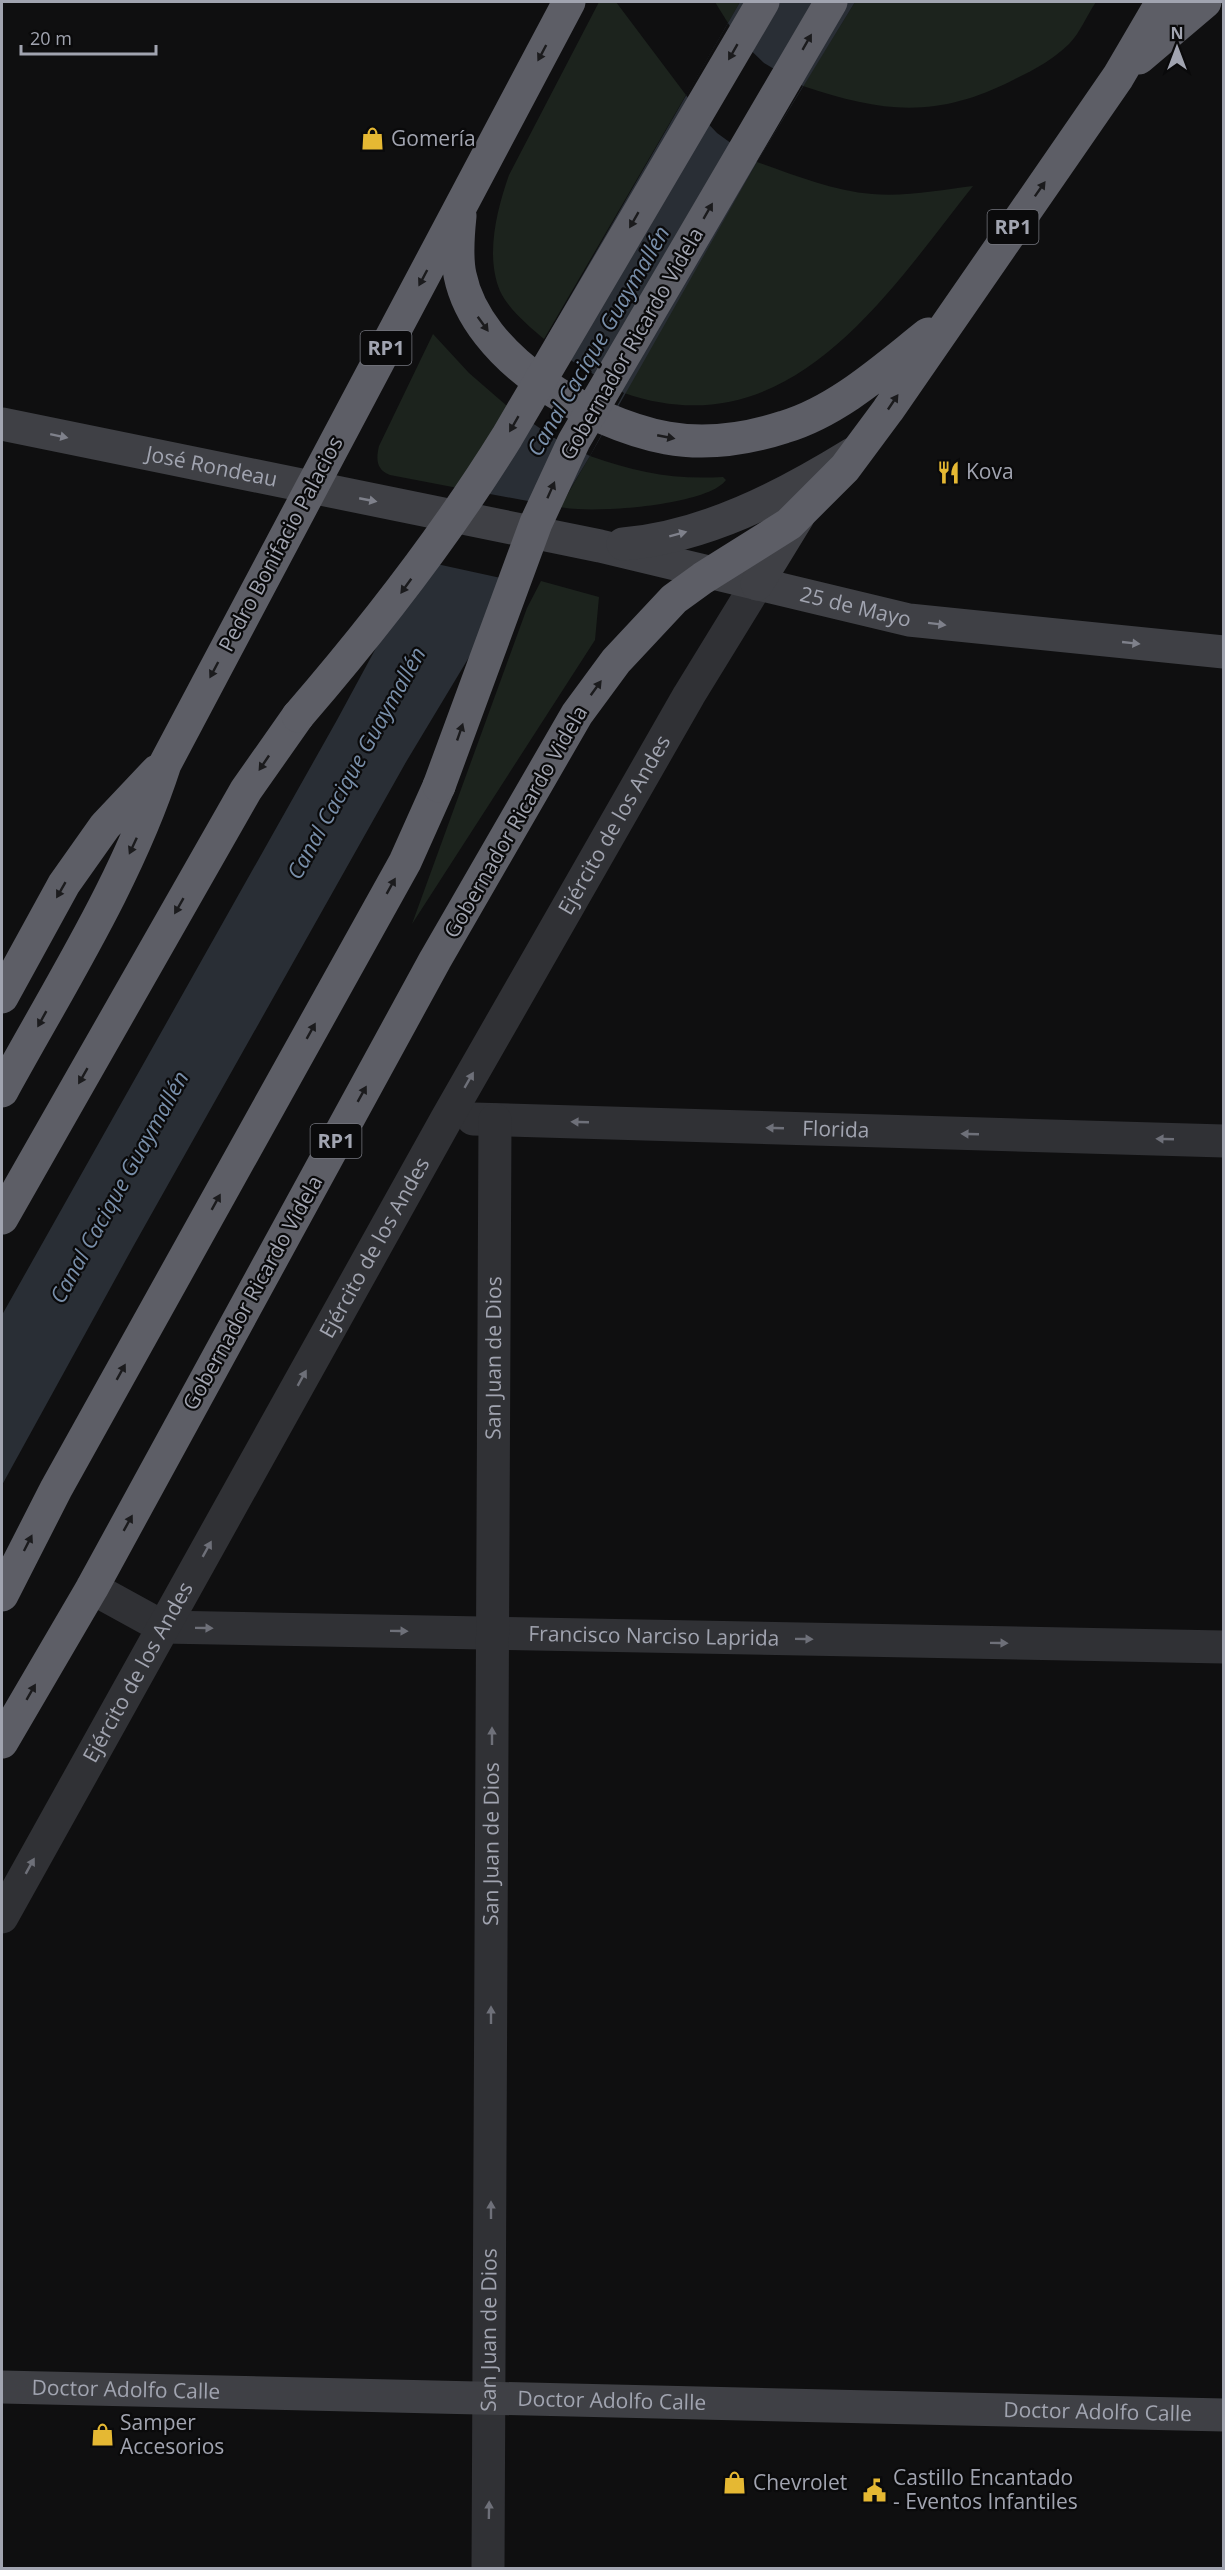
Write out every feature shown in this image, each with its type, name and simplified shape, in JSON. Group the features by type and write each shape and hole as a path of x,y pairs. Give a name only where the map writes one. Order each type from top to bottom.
{"highway":[{"name":"Pedro Bonifacio Palacios","path":"2,1091 129,854 151,807 165,764 569,2"},
{"path":"2,1218 246,790 298,716 398,596 470,495 507,437 763,2"},
{"name":"Gobernador Ricardo Videla","path":"2,1595 56,1489 405,862 439,786 536,523 574,441 831,2"},
{"name":"Gobernador Ricardo Videla","path":"2,1743 92,1588 435,960 577,714 616,661 674,599 771,537 798,517 827,489 859,449 1118,77 1162,2"},
{"path":"1118,77 1206,2"},
{"path":"461,208 458,242 459,274 468,300 480,321 500,346 527,371 565,398 609,421 669,438 734,439 786,427 832,404 864,383 953,314"},
{"path":"2,997 64,884 105,826 165,764"}],"main road":[{"name":"José Rondeau","path":"2,424 493,524"},
{"path":"600,546 664,538 698,529 796,486 859,449"},
{"path":"757,584 798,517"},
{"name":"25 de Mayo","path":"493,524 713,572 909,620 1224,652"},
{"name":"Doctor Adolfo Calle","path":"2,2387 1224,2415"}],"street":[{"name":"Ejército de los Andes","path":"2,1917 447,1118 689,695 757,584"},
{"name":"Florida","path":"447,1118 1224,1141"},
{"name":"San Juan de Dios","path":"488,2568 495,1120"},
{"name":"Francisco Narciso Laprida","path":"92,1588 163,1627 1224,1647"}],"shaded area":[{"path":"599,2 616,2 686,95 544,339 514,311 500,291 493,262 494,232 500,202 509,175"},
{"path":"715,2 740,2 728,23"},
{"path":"855,2 1096,2 1077,35 1069,44 1057,55 1022,76 961,101 910,108 859,102 803,86"},
{"path":"757,162 828,186 872,194 910,194 973,186 905,273 867,315 827,352 784,382 736,400 683,405 624,393"},
{"path":"433,334 469,373 507,406 463,489 390,475 385,473 378,464 379,446"},
{"path":"590,456 655,474 723,477 726,480 715,489 673,502 621,508 560,507"},
{"path":"541,581 599,597 595,640 412,924 527,608"}],"water":[{"name":"Canal Cacique Guaymallén","path":"740,2 855,2 757,162 590,456 406,762 134,1245 2,1485 2,1315 337,720 507,406"}],"pier":[{"path":"728,23 736,36 764,63 803,86 757,162 717,133 686,95"},
{"path":"544,339 572,361 624,393 590,456 556,439 507,406"},
{"path":"463,489 560,507 515,581 423,561"}],"place":[{"name":"Gomería","path":"373,139"},
{"name":"Kova","path":"948,472"},
{"name":"Samper Accesorios","path":"102,2435"},
{"name":"Chevrolet","path":"735,2483"},
{"name":"Castillo Encantado - Eventos Infantiles","path":"875,2490"}]}
